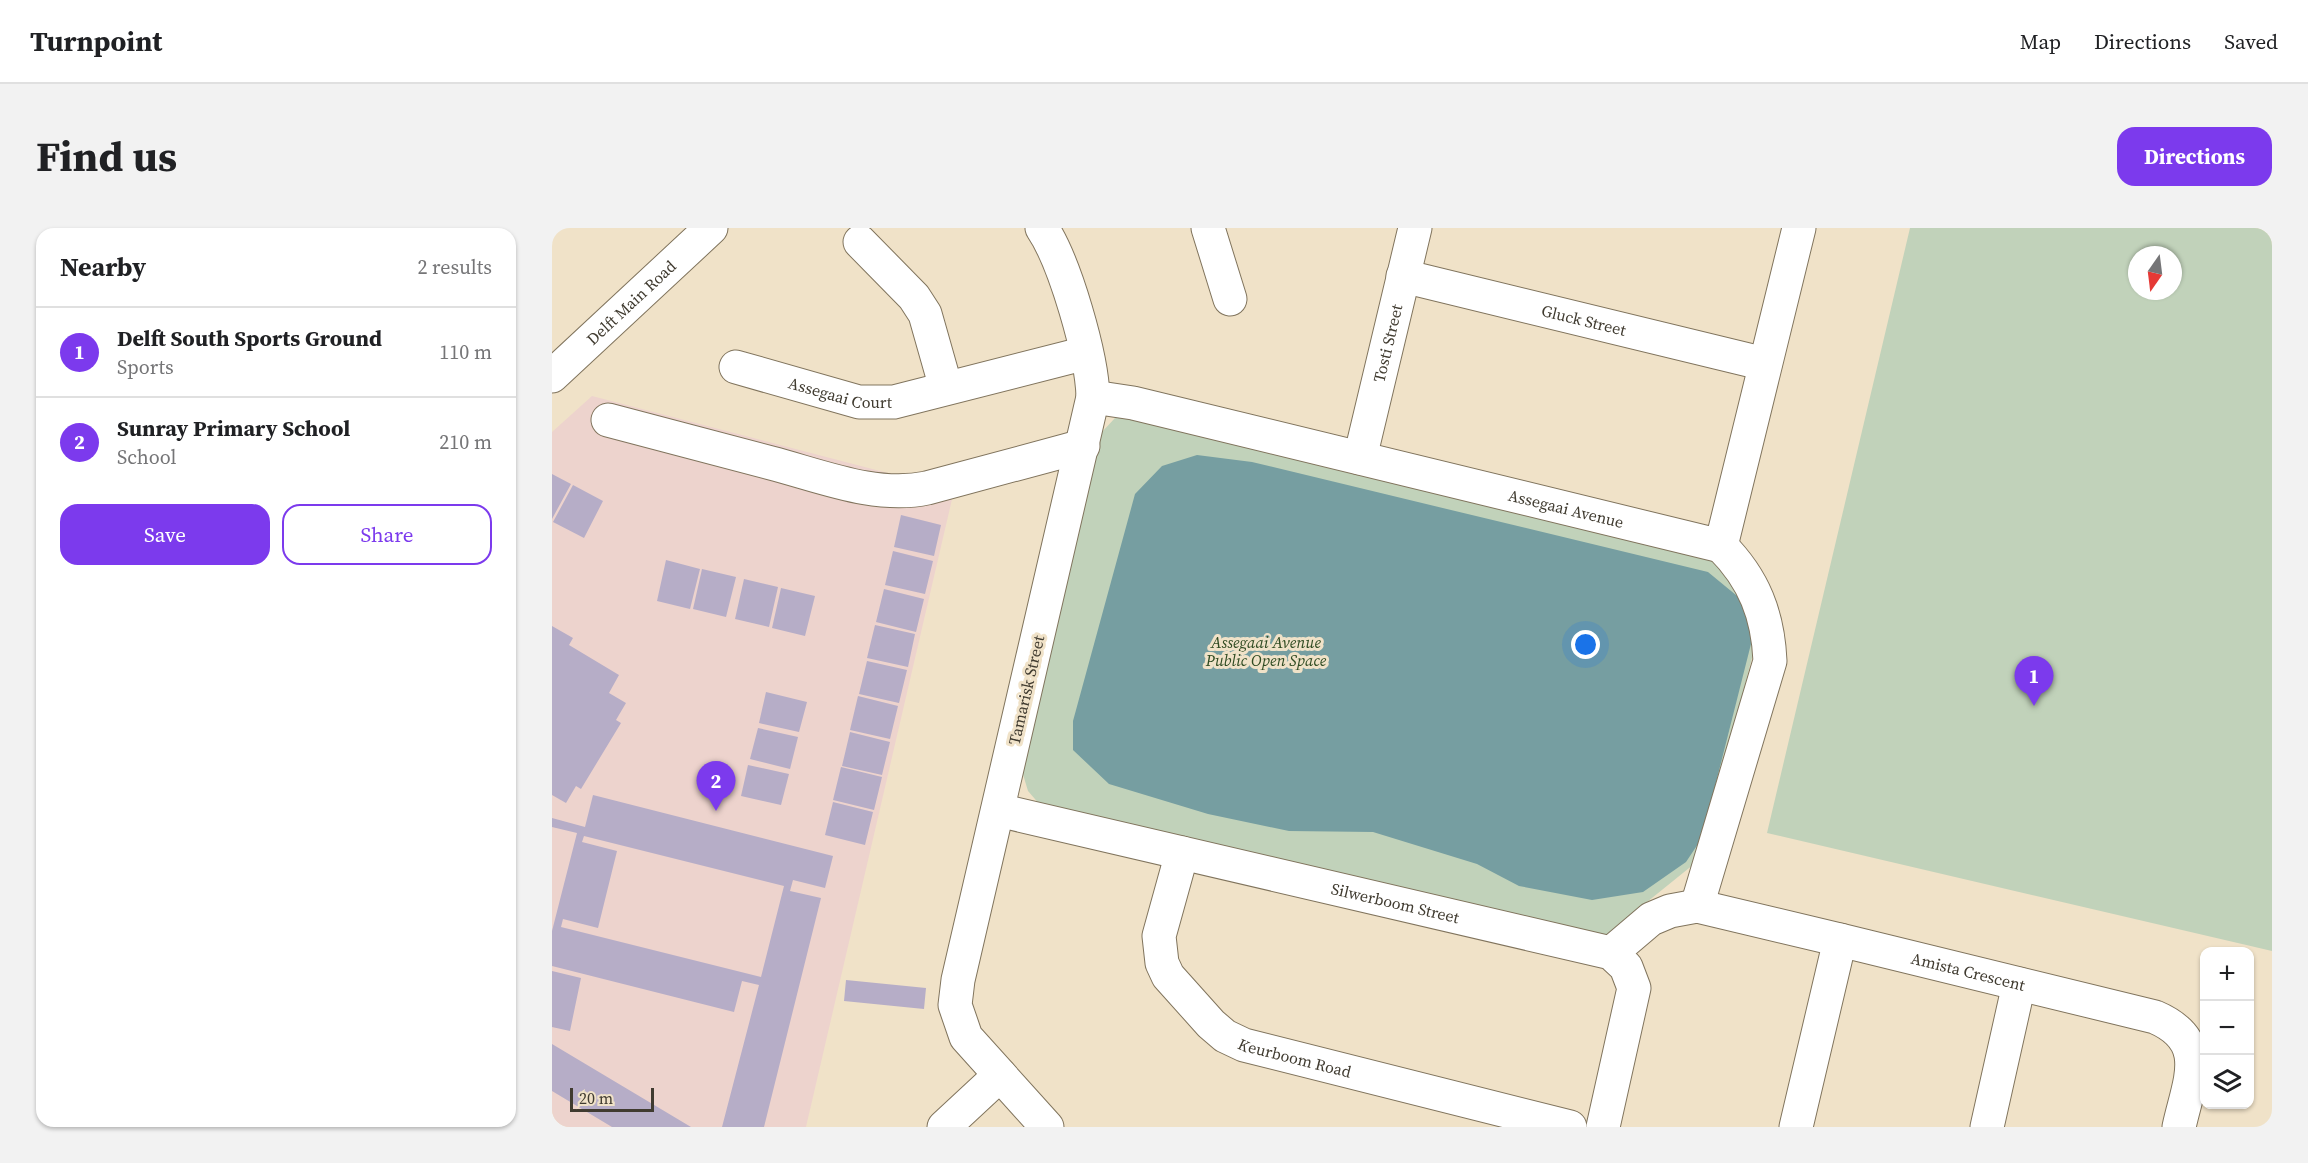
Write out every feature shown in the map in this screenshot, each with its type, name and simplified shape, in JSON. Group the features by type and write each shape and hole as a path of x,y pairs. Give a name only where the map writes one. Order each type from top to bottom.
{"street":[{"name":"Delft Main Road","path":"552,376 711,228"},
{"name":"Tamarisk Street","path":"1041,228 1059,259 1086,353 1093,397 958,980 955,1005 966,1037 1047,1127"},
{"path":"1208,228 1230,299"},
{"name":"Tosti Street","path":"1360,458 1415,228"},
{"path":"1603,1127 1634,988 1626,967 1611,953 1651,919 1670,911 1697,906 1770,662 1769,638 1757,594 1747,576 1721,546 1799,228"},
{"path":"860,242 914,297 925,314 946,388"},
{"name":"Gluck Street","path":"1403,276 1765,364"},
{"name":"Assegaai Court","path":"736,366 859,402 873,403 894,402 1086,353"},
{"name":"Assegaai Avenue","path":"1093,397 1133,403 1721,546"},
{"path":"608,420 837,480 906,492 1083,446"},
{"name":"Silwerboom Street","path":"998,810 1611,953"},
{"name":"Keurboom Road","path":"1182,853 1159,936 1162,963 1168,976 1225,1036 1244,1045 1570,1127"},
{"name":"Amista Crescent","path":"1697,906 2155,1017 2177,1029 2190,1046 2193,1055 2179,1127"},
{"path":"1796,1127 1840,940"},
{"path":"1987,1127 2019,984"},
{"path":"944,1127 1000,1075"}],"shaded area":[{"path":"592,396 903,477 953,495 806,1127 552,1127 552,432"}],"green space":[{"path":"1910,228 2272,228 2272,951 1767,833"},
{"name":"Assegaai Avenue Public Open Space","path":"1127,412 1713,549 1744,594 1758,635 1699,860 1600,940 1041,806 1028,791 1022,771 1102,432 1115,418"}],"water":[{"name":"Assegaai Avenue Public Open Space","path":"1197,455 1252,462 1708,572 1742,600 1753,636 1702,838 1686,862 1643,892 1592,900 1519,886 1477,864 1373,832 1289,831 1208,814 1109,784 1073,750 1073,721 1135,494 1162,466"}],"building":[{"path":"552,474 571,484 552,519"},
{"path":"573,485 603,501 584,538 553,522"},
{"path":"901,515 941,525 934,556 894,547"},
{"path":"893,551 933,561 925,594 885,585"},
{"path":"666,560 700,569 690,609 657,601"},
{"path":"702,569 736,577 726,617 693,609"},
{"path":"744,579 778,587 769,627 735,619"},
{"path":"781,588 815,596 805,636 772,628"},
{"path":"884,589 924,599 916,632 876,622"},
{"path":"875,625 915,634 908,667 867,658"},
{"path":"552,626 573,638 569,645 619,675 609,693 626,703 616,720 621,723 581,789 576,786 566,803 552,795"},
{"path":"867,661 907,670 899,703 859,694"},
{"path":"766,692 807,702 799,732 759,723"},
{"path":"858,696 898,706 890,739 850,730"},
{"path":"758,728 798,737 790,769 750,759"},
{"path":"850,732 890,742 882,775 842,766"},
{"path":"748,765 789,774 781,805 741,796"},
{"path":"841,767 882,777 874,810 833,800"},
{"path":"593,795 833,856 825,888 793,880 790,891 821,898 764,1127 722,1127 759,985 742,981 734,1012 552,966 552,931 577,833 552,827 552,818 585,827","holes":["584,836 784,886 761,977 561,927 563,919 598,928 617,851 582,842"]},
{"path":"833,802 873,812 865,845 825,835"},
{"path":"552,971 581,978 570,1031 552,1027"},
{"path":"846,980 926,988 924,1009 844,1001"},
{"path":"552,1044 691,1127 612,1127 552,1091"}],"place":[{"name":"Delft South Sports Ground","path":"2034,706"},
{"name":"Sunray Primary School","path":"716,811"}]}
